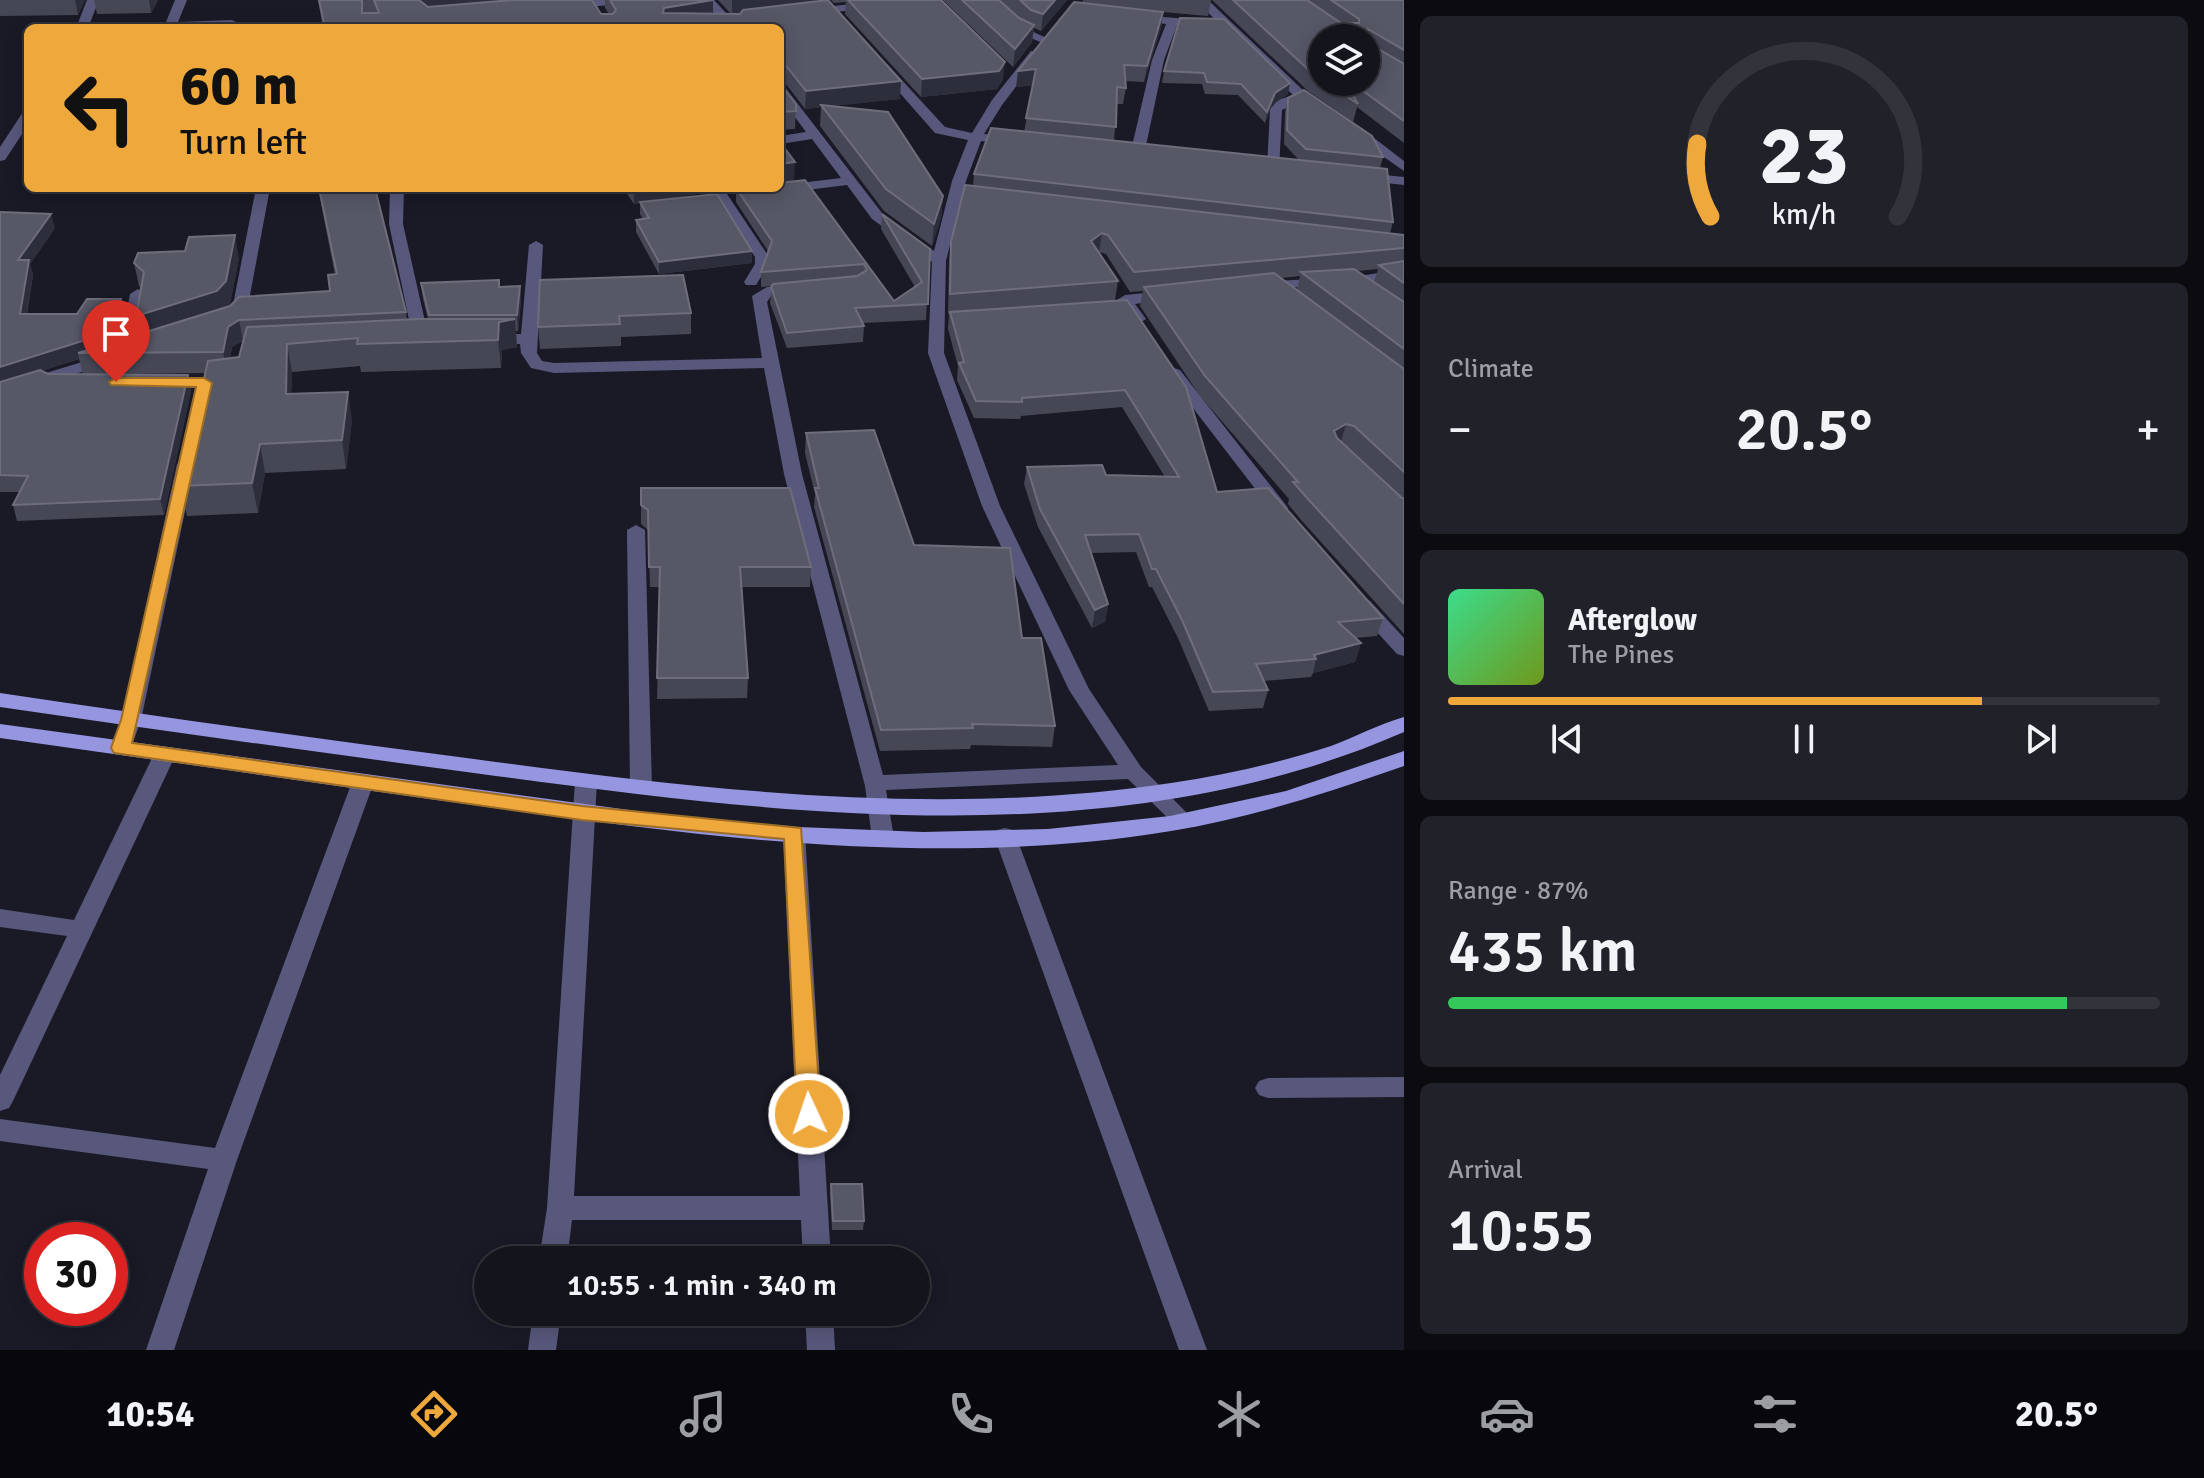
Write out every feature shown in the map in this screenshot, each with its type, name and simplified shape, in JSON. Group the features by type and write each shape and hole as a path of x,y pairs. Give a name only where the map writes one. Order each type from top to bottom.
{"main road":[{"path":"0,700 641,788 880,810 988,809 1201,788 1281,771 1404,724"},
{"path":"0,731 582,813 883,838 1108,831 1306,796 1404,758"}],"street":[{"path":"84,24 93,0"},
{"path":"171,24 181,0"},
{"path":"549,8 631,0"},
{"path":"708,0 736,23"},
{"path":"803,13 827,5 912,0"},
{"path":"989,0 1023,31 1050,35 1009,74 976,137 939,261 944,322 936,353 991,506 1079,690 1133,772 1182,819"},
{"path":"1201,0 1302,96 1338,118"},
{"path":"592,2 603,19"},
{"path":"827,5 842,21"},
{"path":"1128,17 1227,24"},
{"path":"1152,156 1130,154 1172,22"},
{"path":"202,24 232,23"},
{"path":"714,23 736,23"},
{"path":"872,55 940,130 1034,144"},
{"path":"784,96 877,216 939,261"},
{"path":"1259,166 1281,168 1276,109 1302,96"},
{"path":"0,157 24,121"},
{"path":"1350,127 1404,167"},
{"path":"784,139 816,135"},
{"path":"1346,175 1404,181"},
{"path":"784,190 850,181"},
{"path":"215,325 228,320 240,306 262,192"},
{"path":"397,192 396,224 421,339"},
{"path":"682,202 725,194 762,257 762,264 751,282"},
{"path":"957,196 973,198"},
{"path":"536,245 528,339 529,353 537,365 554,368 770,363"},
{"path":"1245,288 1353,281 1404,273"},
{"path":"1353,281 1404,318"},
{"path":"1274,285 1298,303"},
{"path":"811,288 767,292 760,296 793,474 874,783 883,838"},
{"path":"0,392 134,351 138,294"},
{"path":"1148,335 1123,302 1185,294"},
{"path":"467,339 528,339"},
{"path":"1166,361 1192,401 1294,527"},
{"path":"0,380 87,382"},
{"path":"146,382 209,387"},
{"path":"121,748 131,720 191,442"},
{"path":"636,530 641,788"},
{"path":"1354,594 1404,650"},
{"path":"0,1101 165,754"},
{"path":"874,783 1133,772"},
{"path":"555,1246 560,1208 586,781"},
{"path":"160,1350 224,1160 363,782"},
{"path":"794,833 816,1246"},
{"path":"1005,836 1187,1350"},
{"path":"0,918 82,930"},
{"path":"1268,1088 1404,1087"},
{"path":"0,1130 224,1160"},
{"path":"560,1208 814,1208"},
{"path":"542,1350 545,1326"},
{"path":"820,1326 821,1350"}],"building":[{"path":"319,0 362,0 362,13 379,13 374,0 419,0 428,7 512,0 592,0 601,14 613,14 616,10 610,0 713,0 664,8 663,13 740,14 743,10 828,0 901,81 806,91 784,66 784,24 324,24"},
{"path":"848,0 941,0 1005,62 999,71 922,79"},
{"path":"962,0 999,0 1019,18 1034,25 1015,49"},
{"path":"1020,0 1055,0 1043,14 1031,10"},
{"path":"1233,0 1307,0 1341,23 1359,23 1359,19 1331,0 1404,0 1404,50 1380,36 1380,24 1308,24 1308,69"},
{"path":"1074,2 1163,12 1147,66 1124,65 1126,88 1117,87 1116,127 1026,118 1036,69 1018,71"},
{"path":"1180,18 1224,19 1290,83 1275,93 1267,112 1241,84 1207,82 1204,73 1164,71"},
{"path":"1380,50 1404,64 1404,121 1370,96 1380,96"},
{"path":"784,89 796,104 796,111 784,112"},
{"path":"1304,90 1308,96 1313,96 1372,136 1383,157 1306,149 1287,130 1288,98"},
{"path":"821,105 888,112 943,196 934,224 886,189"},
{"path":"991,128 1387,169 1393,222 974,174"},
{"path":"784,147 795,162 784,163"},
{"path":"805,180 894,301 922,282 882,214 930,249 928,304 855,308 864,326 787,333 771,287 773,284 857,276 867,270 864,264 761,272 772,241 739,192 784,192 784,183"},
{"path":"965,185 1404,235 1404,248 1134,272 1108,235 1102,233 1091,241 1118,281 950,294 951,242"},
{"path":"320,192 376,192 406,312 239,320 228,327 223,352 78,353 230,306 239,297 330,291 328,275 337,274"},
{"path":"717,194 752,251 659,262 636,220 649,218 640,202"},
{"path":"0,212 51,214 18,260 29,260 20,314 77,314 87,299 121,299 114,331 0,367"},
{"path":"235,235 226,281 217,291 136,316 144,272 134,263 138,253 185,251 189,237"},
{"path":"1404,261 1404,283 1379,265"},
{"path":"1354,269 1404,302 1404,349 1301,272"},
{"path":"1274,273 1404,369 1404,472 1354,426 1346,424 1334,431 1337,438 1404,498 1404,604 1293,482 1298,482 1205,376 1144,287"},
{"path":"683,275 691,313 619,316 620,324 538,327 540,280"},
{"path":"499,280 499,287 520,286 517,315 429,315 421,283"},
{"path":"1127,300 1186,387 1217,492 1268,488 1383,618 1338,622 1361,643 1314,655 1316,659 1256,664 1268,690 1213,692 1182,620 1156,569 1152,569 1139,534 1085,535 1108,604 1095,610 1040,509 1027,467 1102,465 1106,475 1179,477 1125,390 1022,398 1022,402 976,401 959,363 964,362 950,312"},
{"path":"418,319 515,319 499,322 498,340 357,344 358,338 287,344 286,394 348,392 342,440 260,444 252,483 180,486 208,361 239,357 247,327"},
{"path":"40,370 48,374 188,375 160,499 13,505 28,476 0,475 0,382"},
{"path":"874,430 914,545 1010,548 1022,638 1041,638 1055,726 972,724 973,728 881,730 815,488 819,488 806,433"},
{"path":"641,488 790,488 811,567 740,567 748,678 657,678 660,567 649,567 648,510 641,505"},
{"path":"831,1184 862,1184 864,1221 833,1221"}],"route":[{"path":"116,382 204,383 131,720 121,748 582,813 794,833 809,1114"}]}
